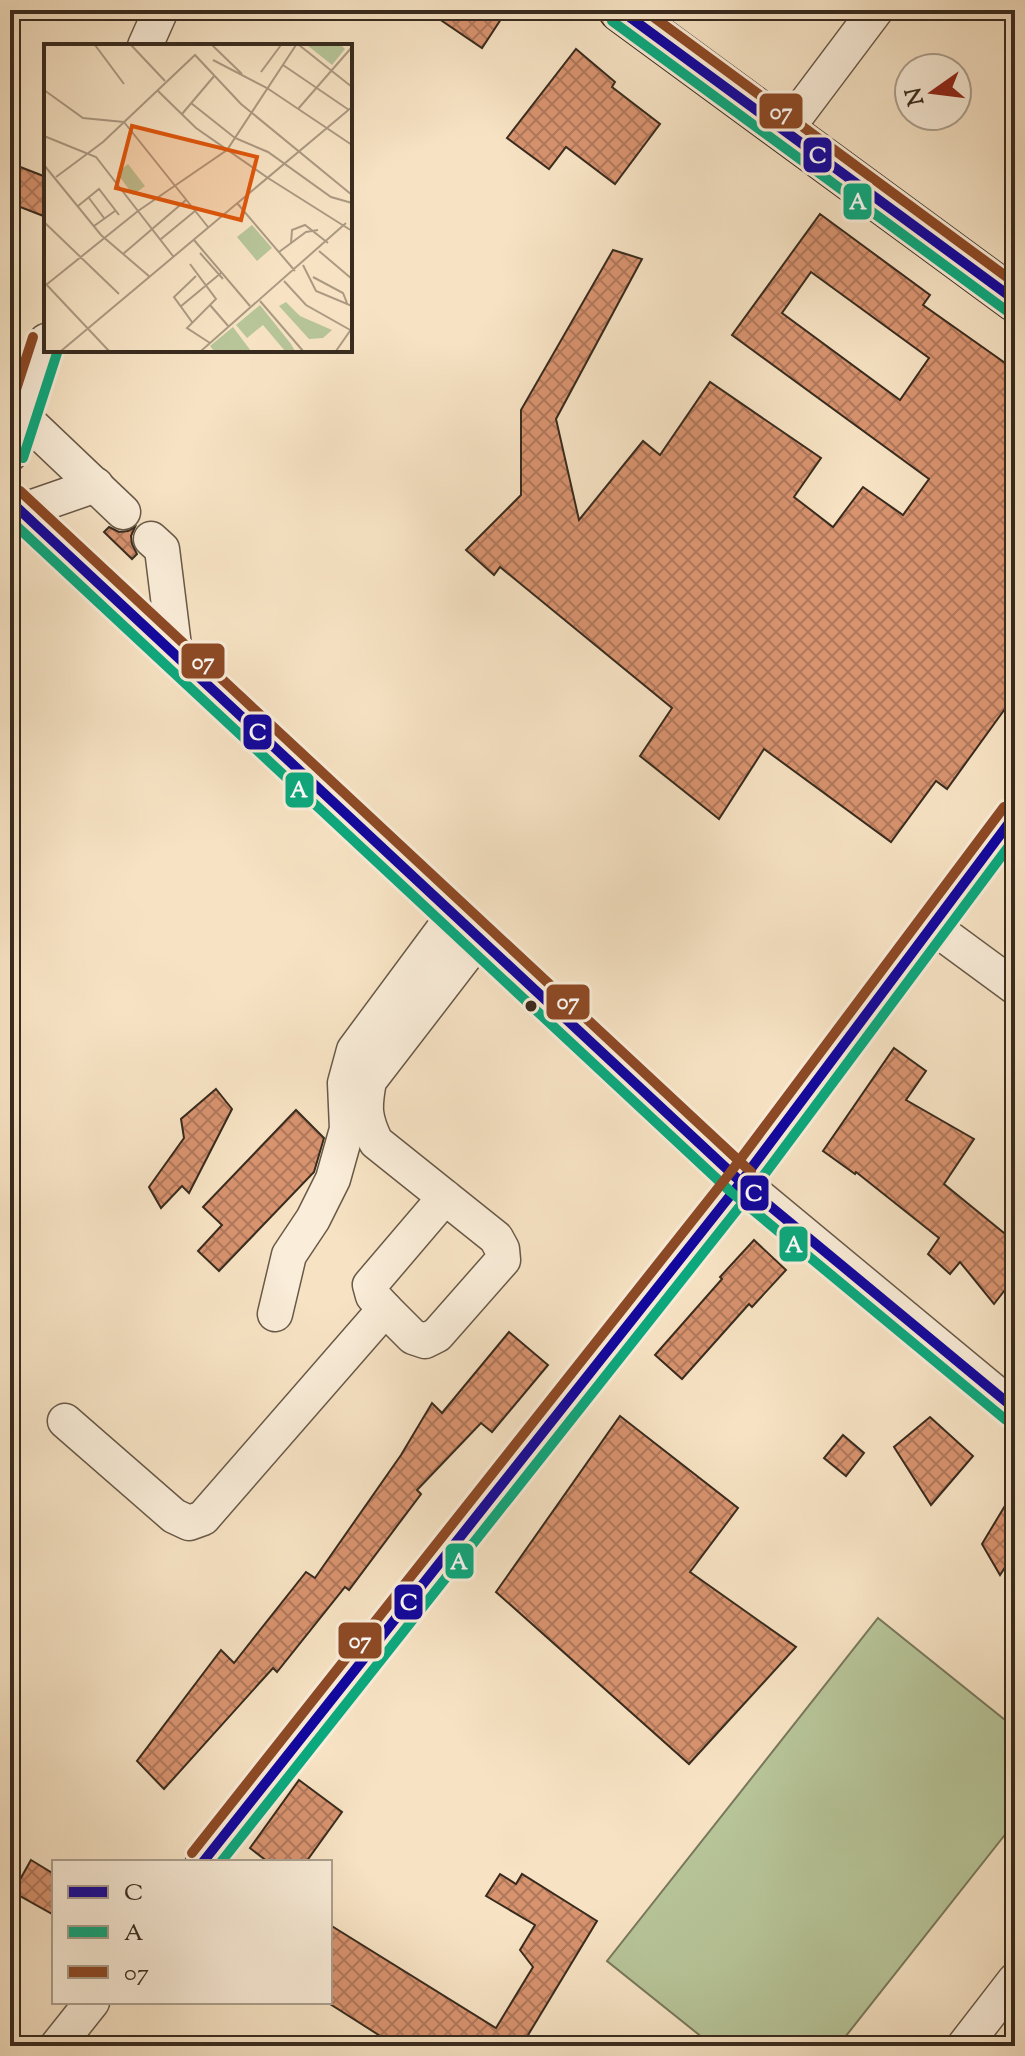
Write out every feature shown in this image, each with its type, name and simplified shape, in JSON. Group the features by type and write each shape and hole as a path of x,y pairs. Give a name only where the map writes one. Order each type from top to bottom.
{"main road":[{"path":"620,10 1015,300"}],"street":[{"path":"146,44 161,10"},
{"path":"785,131 876,10"},
{"path":"10,454 44,347"},
{"path":"22,416 123,512"},
{"path":"15,506 96,485"},
{"path":"15,506 741,1182 1015,1409"},
{"path":"151,539 162,549 175,654"},
{"path":"205,1860 741,1182 1015,815"},
{"path":"275,1314 289,1255 313,1219 333,1179 347,1129 345,1083 354,1050 454,915"},
{"path":"932,926 1015,987"},
{"path":"445,1197 370,1285 373,1296 385,1309 413,1337 425,1341 437,1335 503,1260 502,1249 496,1238 445,1197 376,1142 368,1126 365,1102 369,1081 479,938"},
{"path":"65,1421 174,1516 189,1523 203,1518 385,1309"},
{"path":"964,2046 1015,1980"},
{"path":"57,2046 90,2004"}],"green space":[{"path":"878,1618 1015,1728 1015,1822 838,2046 713,2046 607,1961"}],"building":[{"path":"426,10 507,10 482,48"},
{"path":"576,49 615,82 612,87 660,124 615,184 566,147 549,169 507,138"},
{"path":"10,163 44,176 44,216 10,203"},
{"path":"820,214 930,295 923,305 1015,370 1015,695 947,789 936,781 891,842 764,749 719,819 640,756 672,708 500,567 494,575 466,550 521,495 521,410 613,250 642,259 556,419 579,520 643,441 660,455 710,382 821,458 794,497 833,527 863,487 903,515 929,479 732,335","holes":["811,272 929,358 900,400 782,313"]},
{"path":"109,527 119,532 135,527 131,536 137,554 132,559 104,532"},
{"path":"894,1048 926,1071 906,1100 974,1139 944,1184 1015,1242 1015,1277 994,1304 960,1262 950,1274 928,1254 939,1238 856,1172 823,1151"},
{"path":"216,1089 232,1109 189,1193 182,1186 161,1208 149,1187 184,1138 181,1119"},
{"path":"296,1110 324,1138 314,1172 219,1271 198,1251 222,1225 203,1207"},
{"path":"754,1240 786,1270 752,1307 749,1304 682,1379 655,1355"},
{"path":"509,1332 548,1365 492,1432 481,1423 417,1490 421,1494 349,1590 345,1587 277,1672 273,1668 164,1789 137,1761 221,1650 234,1663 306,1572 315,1578 401,1455 432,1403 442,1413"},
{"path":"620,1416 738,1508 690,1572 796,1647 689,1764 496,1592"},
{"path":"930,1417 973,1456 931,1505 894,1447"},
{"path":"843,1435 864,1453 846,1476 824,1458"},
{"path":"1015,1489 1015,1552 1000,1575 982,1544"},
{"path":"299,1780 342,1812 307,1860 265,1860 250,1848"},
{"path":"31,1860 52,1873 52,1914 13,1892"},
{"path":"500,1874 516,1884 522,1874 597,1921 524,2046 396,2046 330,2004 332,1926 496,2028 533,1967 520,1950 535,1925 486,1896"}],"transit line":[{"name":"C","path":"620,10 1015,300"},
{"name":"07","path":"644,10 1015,283"},
{"name":"A","path":"612,21 1007,311"},
{"name":"07","path":"10,408 33,337"},
{"name":"A","path":"23,458 57,352"},
{"name":"07","path":"20,491 751,1172"},
{"name":"C","path":"10,501 741,1182 1015,1409"},
{"name":"A","path":"10,520 731,1192 1006,1420"},
{"name":"07","path":"192,1853 730,1173 1004,807"},
{"name":"C","path":"205,1860 741,1182 1015,815"},
{"name":"A","path":"223,1860 752,1191 1015,838"}]}
